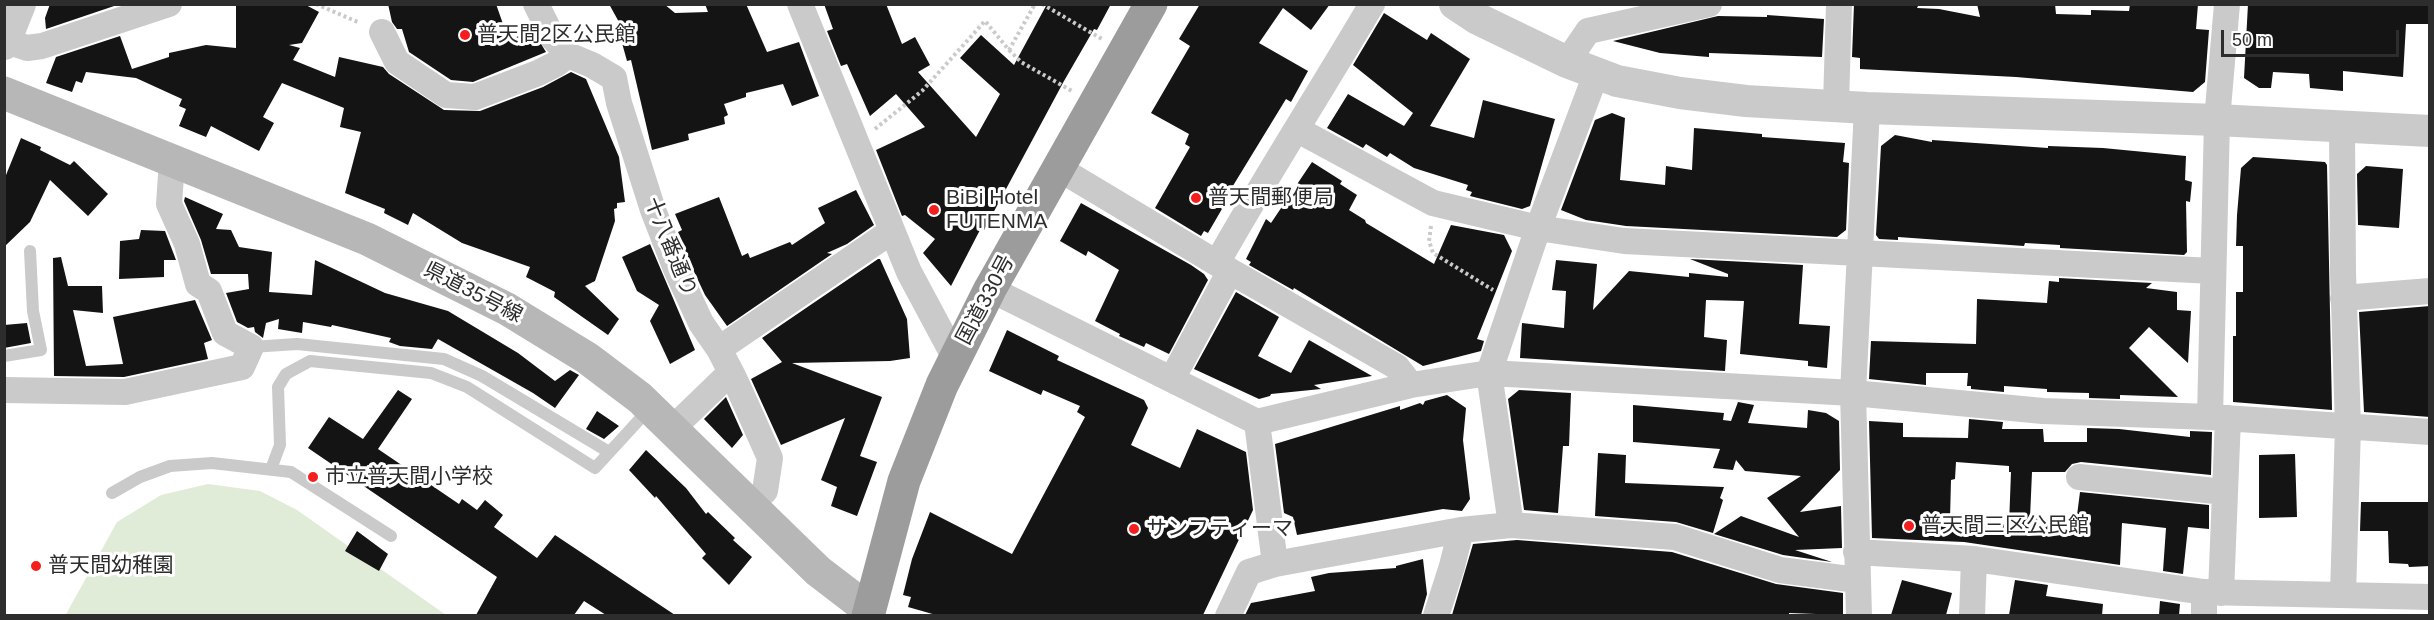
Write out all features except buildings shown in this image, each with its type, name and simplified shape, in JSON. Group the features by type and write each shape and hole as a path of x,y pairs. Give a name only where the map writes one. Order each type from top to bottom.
{"highway":[{"name":"国道330号","path":"871,614 904,481 942,385 990,289 1151,4"}],"main road":[{"name":"県道35号線","path":"4,93 367,239 507,309 587,358 661,418 818,571 871,614"}],"street":[{"path":"20,4 5,42 27,48 42,46 170,4"},
{"name":"十八番通り","path":"536,4 553,38 568,55 614,78 619,103 657,220 676,269 701,323 731,372 770,458 765,490 749,506"},
{"path":"800,4 892,231 920,294 955,358"},
{"path":"1172,379 1250,204 1298,129 1372,4"},
{"path":"1455,4 1476,18 1596,74 1617,81 1680,93 1746,101 1836,104 1867,108 2217,120 2430,131"},
{"path":"1567,62 1588,31 1709,4"},
{"path":"1836,104 1839,4"},
{"path":"2210,600 2225,492 2219,418 2213,271 2217,120 2227,4"},
{"path":"382,32 396,62 446,95 475,97 538,73 568,55"},
{"path":"1511,525 1489,373 1538,228 1596,74"},
{"path":"1859,615 1852,393 1867,108"},
{"path":"2342,127 2343,298 2348,426 2343,595"},
{"path":"1298,129 1433,203 1538,228 1624,240 2213,271"},
{"path":"4,390 125,392 242,367 251,347 225,333 209,291 198,284 187,244 169,204 172,161"},
{"path":"1058,168 1223,267 1397,367 1411,385"},
{"path":"719,349 892,231"},
{"path":"990,289 1257,422 1411,385 1489,373 1852,393 2043,411 2219,418 2430,432"},
{"path":"2343,298 2430,291"},
{"path":"661,418 731,372"},
{"path":"1257,422 1275,564"},
{"path":"2079,477 2225,492"},
{"path":"1228,615 1249,572 1275,564 1461,530 1511,525 1676,537 1780,570 1857,580"},
{"path":"1436,615 1461,530"},
{"path":"1856,552 1974,559 2210,600 2343,595 2376,605 2430,597"},
{"path":"1972,615 1974,559"}],"lane":[{"path":"4,356 41,350 33,311 30,251"},
{"path":"251,347 297,344 444,359 482,376 609,452"},
{"path":"271,469 280,446 278,387 286,374 310,361 431,373 467,387 595,468 609,452 661,418"},
{"path":"112,493 140,477 170,466 212,463 291,472 391,536"}],"path":[{"path":"316,4 382,32"},
{"path":"1009,50 1035,4"},
{"path":"1042,4 1123,51"},
{"path":"885,122 922,91 986,21 1021,62 1094,103"},
{"path":"1433,203 1429,241 1433,253 1514,302"}],"green space":[{"path":"208,484 260,491 297,510 446,615 65,616 117,522 161,495"}],"place":[{"name":"普天間2区公民館","path":"465,35"},
{"name":"普天間郵便局","path":"1196,198"},
{"name":"BiBi Hotel FUTENMA","path":"934,210"},
{"name":"市立普天間小学校","path":"313,477"},
{"name":"普天間三区公民館","path":"1909,526"},
{"name":"サンフティーマ","path":"1134,529"},
{"name":"普天間幼稚園","path":"36,566"}]}
